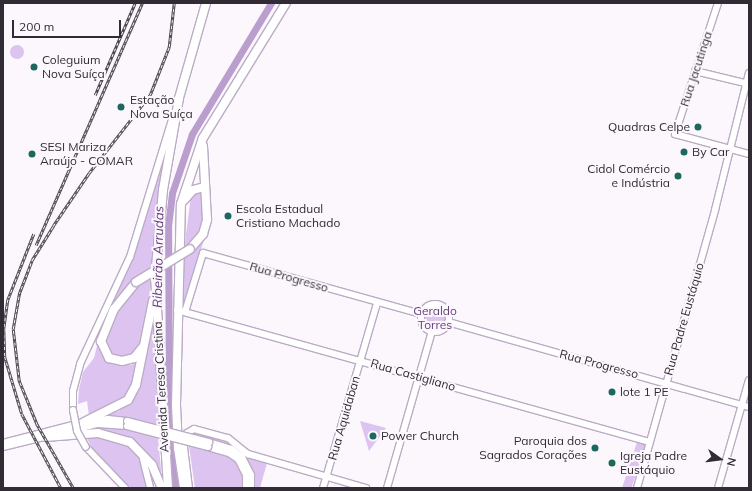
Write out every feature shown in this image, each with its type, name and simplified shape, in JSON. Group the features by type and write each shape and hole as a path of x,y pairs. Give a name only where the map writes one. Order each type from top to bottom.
{"highway":[{"name":"Avenida Teresa Cristina","path":"168,488 162,422 161,339 154,296 163,190 179,98 206,3"},
{"name":"Avenida Teresa Cristina","path":"184,488 178,448 181,311 181,204 203,138 286,3"},
{"path":"145,343 140,353 128,361 109,358 102,348 103,333 121,298 136,282 190,249 206,228 203,138"},
{"path":"181,204 193,190 204,187"},
{"path":"84,422 128,400 136,385 154,296"},
{"path":"45,437 98,433 130,442 152,465 162,488"},
{"path":"178,448 186,470"}],"street":[{"name":"Rua Jacutinga","path":"718,3 675,134 731,150"},
{"path":"695,71 748,84"},
{"name":"Rua Padre Eustáquio","path":"637,488 731,150 748,84 749,73"},
{"path":"125,488 86,447 78,431 73,410 73,391 80,364 130,256 179,98"},
{"path":"731,150 749,154"},
{"name":"Rua Progresso","path":"181,311 203,253 377,303 422,314"},
{"name":"Rua Aquidaban","path":"323,488 377,303"},
{"path":"440,304 448,312 448,322 442,330 432,331 423,324 422,314 429,305 440,304"},
{"name":"Rua Castigliano","path":"181,311 419,376 649,442"},
{"name":"Rua Progresso","path":"448,322 666,382 749,407"},
{"path":"387,488 432,331"},
{"path":"718,488 749,380"},
{"path":"3,442 84,422 108,419 209,445 232,449 242,457 251,475 251,488"},
{"path":"3,448 98,424 127,423"},
{"path":"189,488 184,446 187,433 197,429 228,438 248,454 366,488"},
{"path":"209,445 229,453 238,459 246,475 246,488"},
{"path":"139,450 146,463 150,488"}],"green space":[{"path":"14,45 20,45 24,49 24,55 20,59 14,59 10,55 10,49"},
{"path":"163,163 151,268 113,304 133,256"},
{"path":"203,191 206,217 201,232 184,250 191,196"},
{"path":"206,232 185,306 183,308 180,306 184,256"},
{"path":"152,276 143,337 138,354 130,359 112,358 104,343 112,321 128,295"},
{"name":"Geraldo Torres","path":"435,305 444,309 448,318 444,327 435,331 426,327 422,318 426,309"},
{"path":"153,315 159,427 128,418 102,417 119,411 130,401"},
{"path":"99,338 102,356 110,363 131,365 139,360 135,384 126,399 89,416 87,401 78,404 79,389 83,372 94,358"},
{"path":"360,421 386,428 369,451"},
{"path":"99,428 127,428 158,438 162,480 140,448 92,430"},
{"path":"198,431 231,443 248,458 267,463 260,488 254,488 252,474 245,461 190,434"},
{"path":"85,435 128,445 136,452 144,464 148,488 131,488 95,453"},
{"path":"637,442 646,445 632,488 622,488"},
{"path":"189,446 222,454 234,460 242,474 242,488 195,488"}],"waterway":[{"name":"Ribeirão Arrudas","path":"175,488 169,402 168,226 172,193 192,134 271,3"}],"railway":[{"path":"95,95 135,3"},
{"path":"36,245 142,3"},
{"path":"73,488 37,425 19,381 13,329 19,294 32,260 53,226 89,173 150,95 169,47 174,3"},
{"path":"34,234 8,300 4,329 5,357 22,414 61,488"}],"place":[{"name":"Coleguium Nova Suíça","path":"34,67"},
{"name":"Estação Nova Suíça","path":"121,107"},
{"name":"Quadras Celpe","path":"698,127"},
{"name":"By Car","path":"684,152"},
{"name":"SESI Mariza Araújo - COMAR","path":"32,154"},
{"name":"Cidol Comércio e Indústria","path":"678,176"},
{"name":"Escola Estadual Cristiano Machado","path":"228,216"},
{"name":"lote 1 PE","path":"612,392"},
{"name":"Power Church","path":"373,436"},
{"name":"Paroquia dos Sagrados Corações","path":"595,448"},
{"name":"Igreja Padre Eustáquio","path":"612,463"}]}
